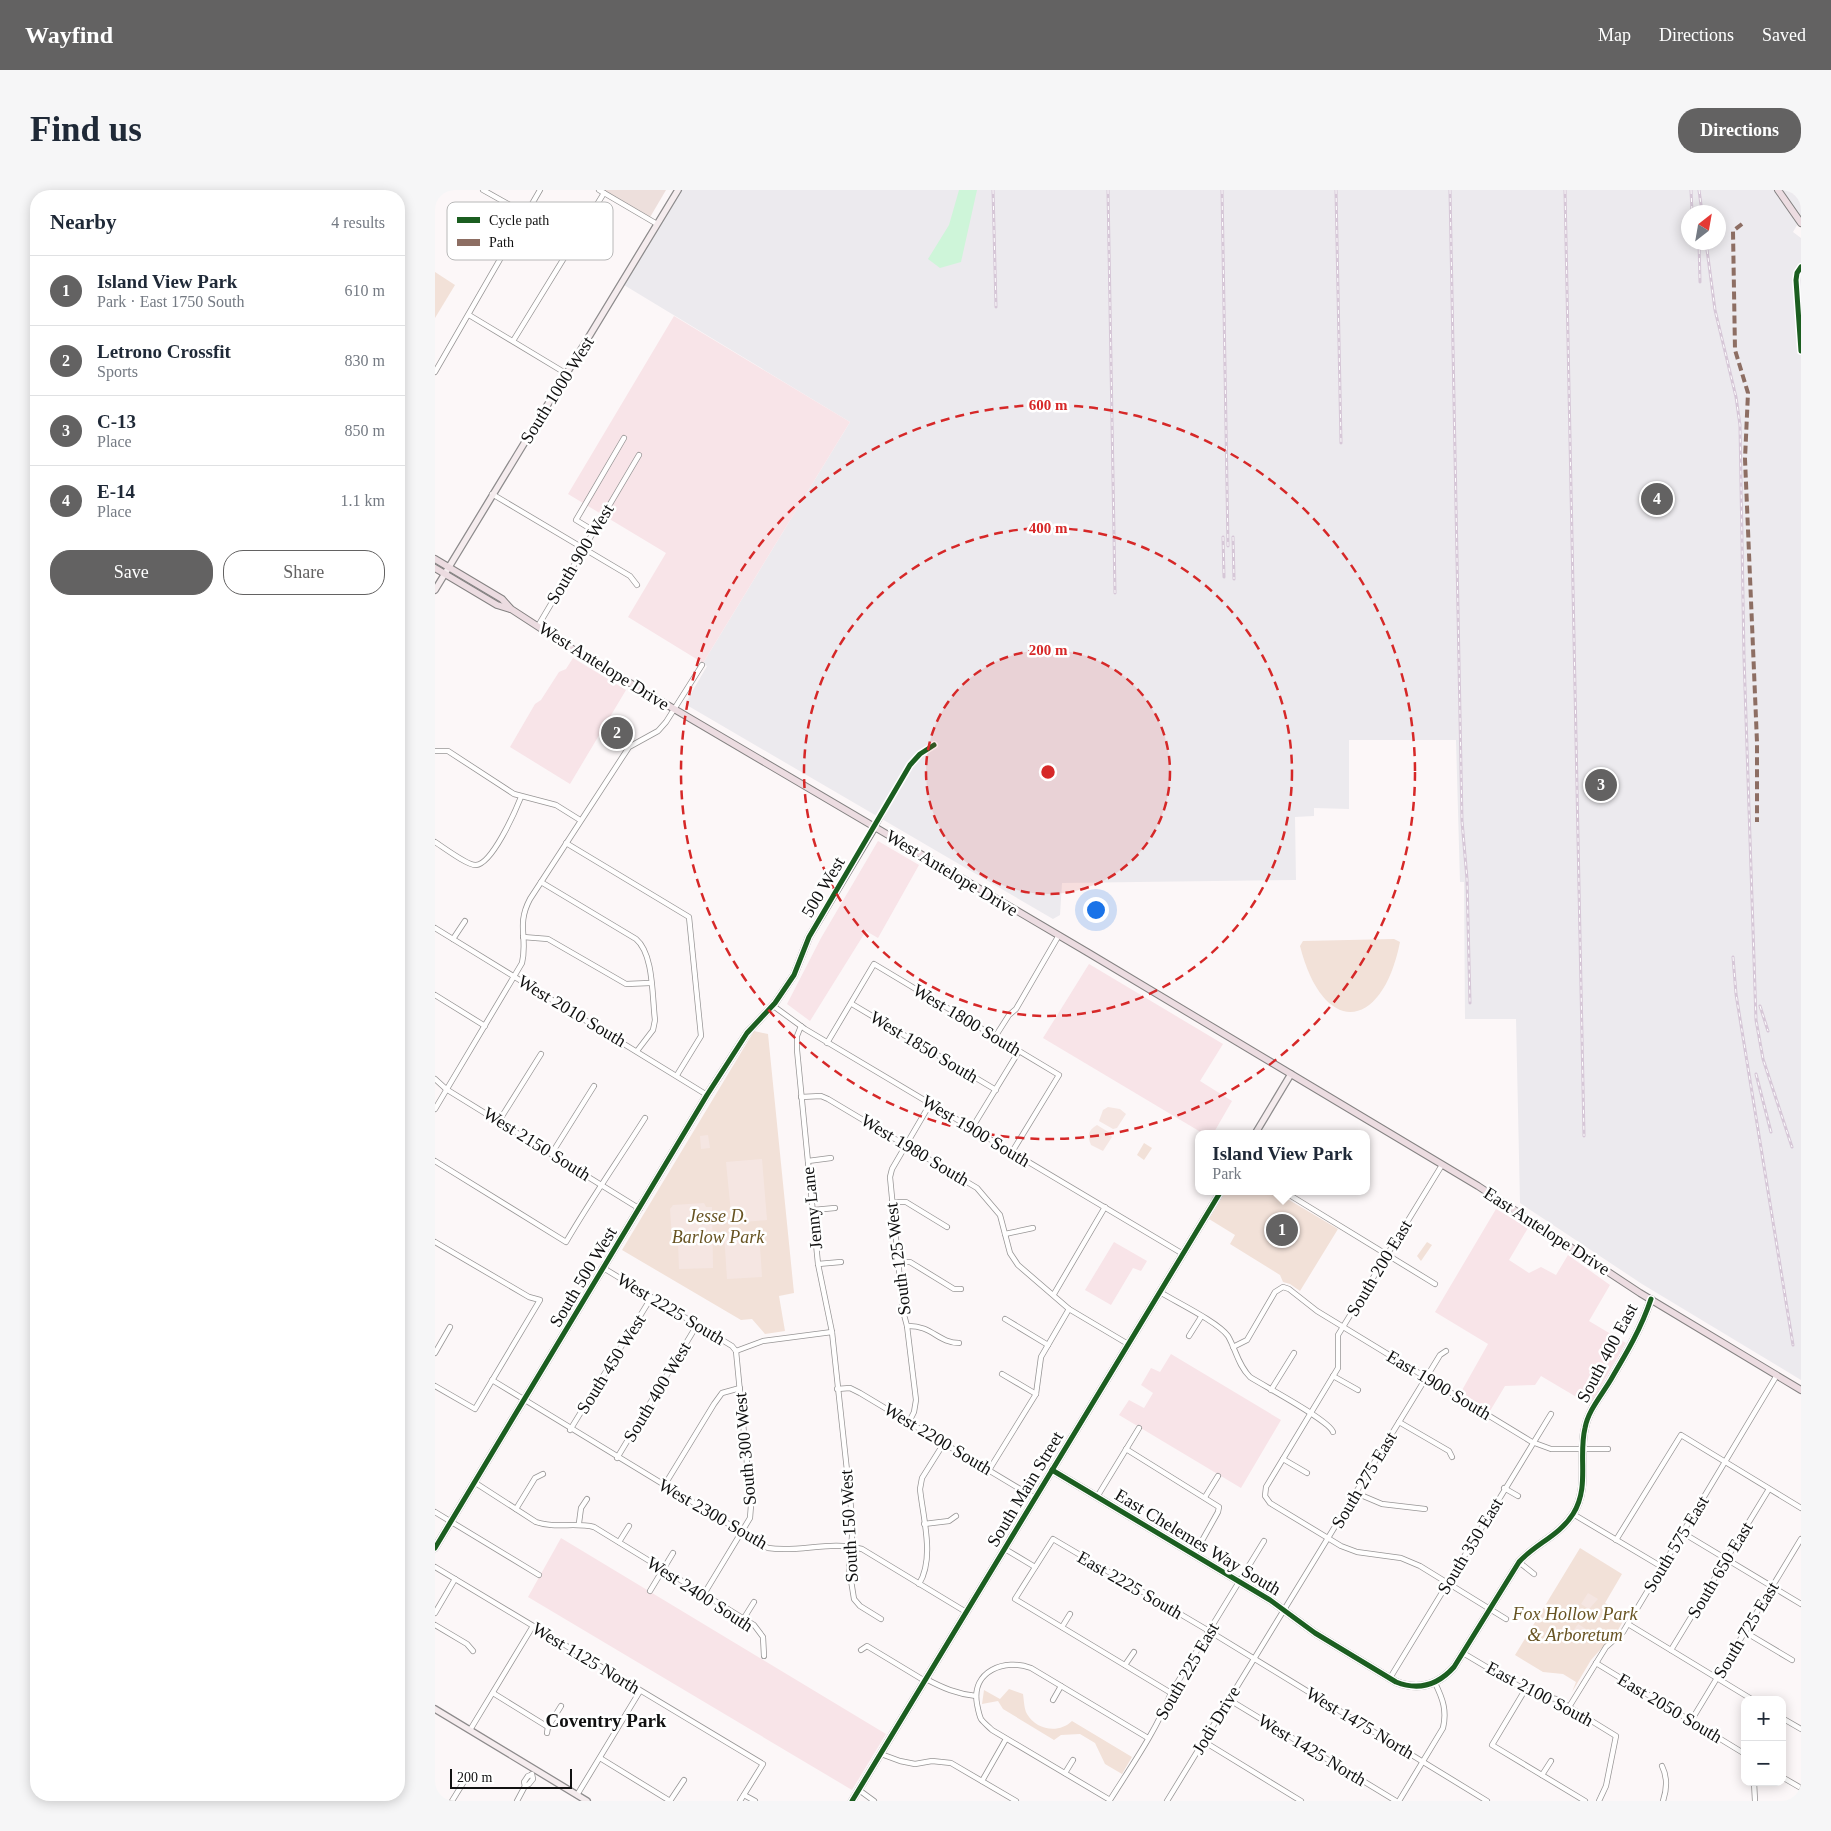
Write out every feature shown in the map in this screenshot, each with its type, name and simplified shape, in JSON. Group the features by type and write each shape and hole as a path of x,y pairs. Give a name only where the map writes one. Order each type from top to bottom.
{"main road":[{"path":"1778,190 1801,223"},
{"name":"West Antelope Drive","path":"435,559 447,570 502,599 511,609 573,650 1059,935 1291,1074"},
{"name":"West Antelope Drive","path":"435,568 447,570"},
{"name":"East Antelope Drive","path":"1291,1074 1513,1208 1651,1299 1801,1390"}],"street":[{"path":"483,190 504,202"},
{"path":"534,202 541,190"},
{"path":"599,190 657,224"},
{"name":"South 1000 West","path":"435,590 678,190"},
{"path":"598,202 604,193"},
{"path":"435,372 500,260"},
{"path":"513,341 563,260"},
{"path":"469,316 567,374"},
{"path":"594,531 576,520 624,438"},
{"name":"South 900 West","path":"538,626 639,455"},
{"path":"493,494 630,576 637,585"},
{"path":"435,1109 515,976 524,955 523,914 541,882 629,747 658,731 702,665"},
{"name":"500 West","path":"739,1045 794,975 809,937 911,765 920,754 934,745"},
{"path":"436,751 448,752 521,798 541,800 556,805 580,820"},
{"path":"435,842 472,864 477,865 488,858 513,816 521,798"},
{"path":"566,843 689,917 702,1030 699,1042 677,1076"},
{"path":"541,882 636,939 644,946 654,1025 637,1051"},
{"path":"453,939 465,921"},
{"name":"West 2010 South","path":"435,928 707,1095"},
{"path":"995,1037 1009,1015 1016,1009 1059,935"},
{"path":"523,937 548,939 626,984 650,984"},
{"name":"West 1800 South","path":"852,1004 874,964 1059,1075 1012,1152"},
{"path":"435,995 485,1026"},
{"path":"827,1043 852,1004"},
{"name":"West 1850 South","path":"852,1004 996,1090"},
{"name":"West 1900 South","path":"772,1005 827,1043 1183,1254"},
{"name":"Jenny Lane","path":"801,1026 797,1043 801,1097 818,1264 832,1332 837,1389"},
{"name":"South 500 West","path":"435,1548 605,1269 707,1095 739,1045"},
{"path":"972,1128 1019,1051"},
{"path":"499,1121 541,1054"},
{"path":"1257,1130 1291,1074"},
{"name":"West 2150 South","path":"435,1079 447,1089 640,1208"},
{"path":"552,1153 594,1086"},
{"name":"West 1980 South","path":"801,1097 821,1096 828,1098 977,1188 1000,1215 1011,1253 1018,1265 1069,1309 1128,1344"},
{"name":"South 125 West","path":"909,1422 914,1412 916,1400 907,1326 903,1311 891,1202 892,1169 931,1104"},
{"path":"435,1161 566,1242 645,1118"},
{"path":"808,1160 831,1158"},
{"name":"South 200 East","path":"1328,1538 1270,1503 1265,1496 1266,1487 1339,1368 1340,1359 1337,1343 1343,1327 1442,1165"},
{"name":"South Main Street","path":"852,1801 1219,1195"},
{"path":"1290,1195 1435,1284"},
{"path":"891,1202 905,1202 947,1227"},
{"path":"1053,1294 1105,1207"},
{"path":"813,1210 835,1208"},
{"path":"1005,1234 1033,1228"},
{"path":"435,1242 529,1297 540,1300 475,1409 435,1386"},
{"path":"818,1264 841,1262"},
{"path":"898,1262 910,1262 954,1289 961,1289"},
{"name":"West 2225 South","path":"605,1269 731,1346 736,1351"},
{"name":"East 1900 South","path":"1233,1348 1247,1340 1275,1292 1283,1287 1289,1289 1317,1311 1532,1442 1551,1449 1608,1449"},
{"path":"1160,1292 1223,1332 1243,1370 1250,1377 1311,1413 1331,1427 1333,1432"},
{"name":"South 450 West","path":"570,1430 651,1298"},
{"name":"South 400 East","path":"1573,1514 1579,1499 1585,1472 1583,1449 1585,1428 1591,1412 1640,1329 1651,1299"},
{"path":"989,1470 1036,1394 1041,1357 1069,1309"},
{"path":"1189,1336 1201,1317"},
{"path":"1005,1319 1048,1345"},
{"name":"South 400 West","path":"617,1458 697,1325"},
{"path":"907,1326 920,1325 951,1343 959,1343"},
{"path":"435,1353 450,1327"},
{"path":"736,1351 763,1341 832,1332"},
{"name":"South 300 West","path":"704,1594 750,1518 751,1505 736,1351"},
{"name":"South 275 East","path":"1265,1638 1284,1611 1440,1354 1446,1351"},
{"path":"1271,1390 1294,1353"},
{"path":"1002,1374 1036,1394"},
{"name":"South 575 East","path":"1569,1707 1596,1663 1627,1624 1777,1375"},
{"path":"1333,1376 1358,1390"},
{"name":"West 2300 South","path":"492,1380 570,1430 768,1548 785,1551 825,1545 850,1546 862,1550 966,1612"},
{"path":"664,1486 713,1404 722,1393 740,1388"},
{"name":"West 2200 South","path":"837,1389 849,1388 860,1393 1035,1498"},
{"name":"South 150 West","path":"837,1389 853,1526 849,1568 854,1599 859,1606 881,1619"},
{"name":"South 350 East","path":"1390,1678 1532,1442 1551,1414"},
{"path":"1399,1422 1449,1451 1452,1457"},
{"path":"1097,1497 1139,1428"},
{"path":"1616,1540 1681,1435 1801,1508"},
{"path":"919,1584 925,1574 927,1560 920,1489 922,1478 944,1443"},
{"path":"1126,1449 1219,1506 1218,1512 1193,1554"},
{"path":"1283,1459 1307,1474"},
{"name":"East Chelemes Way South","path":"1052,1470 1239,1582 1320,1637 1390,1678 1410,1687 1435,1683"},
{"path":"516,1509 535,1478 543,1474"},
{"path":"1205,1497 1218,1476"},
{"name":"West 2400 South","path":"474,1482 546,1526 579,1523 594,1527 755,1625 763,1637 765,1656"},
{"path":"1504,1488 1518,1496"},
{"name":"South 650 East","path":"1671,1650 1769,1489"},
{"path":"1356,1492 1381,1504 1425,1509"},
{"path":"579,1523 581,1508 587,1499"},
{"path":"435,1512 539,1575"},
{"path":"1398,1801 1443,1728 1446,1716 1443,1700 1435,1683 1450,1672 1519,1562 1528,1552 1557,1533 1573,1514 1662,1567"},
{"path":"924,1524 949,1521 956,1516"},
{"path":"619,1542 629,1526"},
{"path":"1683,1533 1801,1604"},
{"path":"1328,1538 1357,1552 1411,1562 1506,1619"},
{"name":"East 2225 South","path":"1035,1567 1053,1539 1233,1646"},
{"name":"South 725 East","path":"1691,1721 1801,1539"},
{"name":"South 225 East","path":"1065,1773 1110,1800 1164,1712 1171,1693 1264,1541"},
{"path":"1005,1549 1035,1567 1015,1599 1171,1693"},
{"path":"650,1590 673,1553"},
{"path":"1519,1562 1533,1574"},
{"name":"West 1125 North","path":"435,1567 763,1764 744,1795"},
{"path":"435,1613 455,1579"},
{"path":"744,1618 754,1602"},
{"path":"1062,1627 1070,1614"},
{"path":"1627,1624 1746,1696"},
{"path":"435,1625 467,1644 473,1652"},
{"path":"470,1730 533,1626"},
{"path":"1745,1632 1792,1660"},
{"name":"Jodi Drive","path":"1167,1801 1265,1638"},
{"path":"861,1650 867,1646 943,1689 959,1694 976,1696"},
{"name":"West 1475 North","path":"1233,1646 1487,1801"},
{"path":"1125,1665 1134,1652"},
{"name":"East 2100 South","path":"1463,1653 1539,1697 1556,1699 1616,1736 1606,1786 1599,1801"},
{"path":"1073,1760 1065,1773 992,1730 980,1718 976,1696 986,1674 996,1667 1007,1663 1019,1663 1031,1668 1148,1738"},
{"name":"East 2050 South","path":"1596,1663 1741,1752"},
{"path":"1053,1700 1061,1686"},
{"path":"1525,1690 1492,1744 1585,1801"},
{"path":"577,1795 640,1691"},
{"path":"493,1693 548,1726"},
{"name":"West 1425 North","path":"1228,1699 1398,1801"},
{"path":"547,1733 548,1726 561,1706"},
{"path":"435,1709 587,1801"},
{"path":"1786,1720 1801,1729"},
{"path":"982,1781 1006,1739"},
{"path":"1203,1741 1301,1801"},
{"path":"881,1754 915,1764 932,1761 951,1763 1016,1801"},
{"path":"600,1758 670,1801 684,1780"},
{"path":"1542,1775 1551,1761"},
{"path":"1662,1766 1667,1786 1663,1801"},
{"path":"517,1801 525,1786 533,1779 531,1775 535,1769"},
{"path":"452,1801 468,1775"},
{"path":"1786,1779 1801,1788"},
{"path":"1754,1786 1755,1801"},
{"path":"859,1790 874,1801"},
{"path":"740,1801 744,1795 755,1801"}],"shaded area":[{"path":"601,190 666,190 649,219"},
{"path":"680,190 1801,190 1801,218 1793,232 1801,238 1801,1380 1642,1284 1520,1203 1516,1019 1465,1019 1464,882 1460,882 1456,740 1349,740 1349,809 1314,808 1314,816 1295,817 1296,880 1062,883 1060,915 1053,919 685,704 707,666 703,663 850,422 624,285"},
{"path":"959,190 977,190 961,262 940,268 928,259 949,225"},
{"path":"674,316 850,422 703,663 628,617 666,553 568,494"},
{"path":"573,658 626,690 570,784 510,747 535,704 541,700 559,672 566,669"},
{"path":"878,841 919,865 878,938 866,931 810,1021 787,1004 821,938"},
{"path":"1089,964 1223,1044 1200,1081 1232,1101 1215,1130 1197,1130 1043,1038"},
{"path":"1108,1107 1120,1109 1126,1114 1117,1128 1113,1129 1099,1121 1103,1110"},
{"path":"1097,1125 1110,1133 1112,1137 1103,1151 1091,1145 1089,1139 1090,1131"},
{"path":"708,1135 710,1148 701,1149 700,1136"},
{"path":"762,1159 767,1220 732,1223 726,1162"},
{"path":"704,1203 706,1207 712,1207 713,1268 679,1269 678,1242 672,1240 670,1209 673,1205"},
{"path":"1496,1209 1528,1228 1509,1260 1529,1273 1541,1267 1556,1275 1568,1255 1610,1285 1589,1321 1626,1343 1590,1405 1541,1376 1535,1385 1505,1386 1490,1411 1461,1392 1488,1344 1435,1312"},
{"path":"759,1230 762,1277 727,1279 724,1233"},
{"path":"1114,1242 1147,1261 1141,1271 1133,1268 1111,1305 1085,1290"},
{"path":"1171,1354 1281,1420 1241,1488 1119,1415 1129,1400 1144,1408 1153,1393 1141,1385 1151,1368 1160,1372"},
{"path":"561,1538 886,1734 852,1790 528,1597"},
{"path":"1588,1593 1598,1599 1589,1609 1581,1604"},
{"path":"1578,1624 1586,1629 1579,1640 1571,1634"}],"green space":[{"path":"435,272 455,285 435,318"},
{"path":"1394,939 1400,942 1391,972 1380,993 1367,1007 1352,1012 1337,1008 1323,996 1310,976 1300,946 1303,941"},
{"name":"Jesse D. Barlow Park","path":"754,1031 768,1034 794,1293 779,1296 785,1331 765,1334 752,1319 741,1320 622,1250"},
{"path":"1144,1143 1152,1148 1144,1160 1137,1155"},
{"path":"1224,1195 1281,1195 1338,1229 1300,1291 1290,1284 1283,1282 1280,1275 1230,1244 1235,1235 1209,1219"},
{"path":"1427,1242 1432,1245 1421,1261 1417,1256"},
{"name":"Fox Hollow Park & Arboretum","path":"1580,1548 1622,1574 1605,1603 1626,1615 1629,1611 1618,1630 1591,1660 1572,1692 1576,1682 1563,1674 1543,1672 1515,1655"},
{"path":"1009,1689 1023,1694 1026,1712 1036,1724 1054,1729 1061,1728 1072,1721 1132,1757 1122,1774 1105,1764 1095,1743 1080,1734 1061,1735 1054,1740 1003,1709 998,1701 982,1704 984,1690 1000,1699"}],"railway":[{"path":"993,190 996,307"},
{"path":"1108,190 1115,593"},
{"path":"1222,190 1228,546"},
{"path":"1336,190 1341,443"},
{"path":"1450,190 1462,821 1467,879 1470,1003"},
{"path":"1565,190 1584,1136"},
{"path":"1691,190 1692,205"},
{"path":"1699,190 1701,205"},
{"path":"1699,250 1700,282"},
{"path":"1707,250 1715,310 1736,397 1740,425 1744,657 1756,1020 1763,1059 1792,1147"},
{"path":"1223,537 1224,577"},
{"path":"1233,537 1234,579"},
{"path":"1733,957 1736,994 1793,1345"},
{"path":"1760,1006 1768,1031"},
{"path":"1756,1074 1771,1132"}],"marked path":[{"path":"1742,224 1733,231 1735,350 1748,393 1745,459 1757,742 1757,822"}],"cycle path":[{"path":"1801,267 1797,273 1796,280 1801,351"},
{"path":"435,1548 707,1095 747,1033 775,1003 794,975 809,937 910,765 920,754 934,745"},
{"path":"852,1801 1219,1195"},
{"path":"1052,1470 1270,1600 1315,1633 1396,1682 1413,1686 1428,1685 1441,1678 1454,1667 1519,1562 1561,1528 1573,1514 1581,1493 1583,1439 1587,1422 1592,1410 1633,1341 1651,1299"}],"place":[{"name":"E-14","path":"1657,499"},
{"name":"Letrono Crossfit","path":"617,733"},
{"name":"C-13","path":"1601,785"},
{"name":"Island View Park","path":"1282,1230"}],"district":[{"name":"Coventry Park","path":"606,1720"}]}
